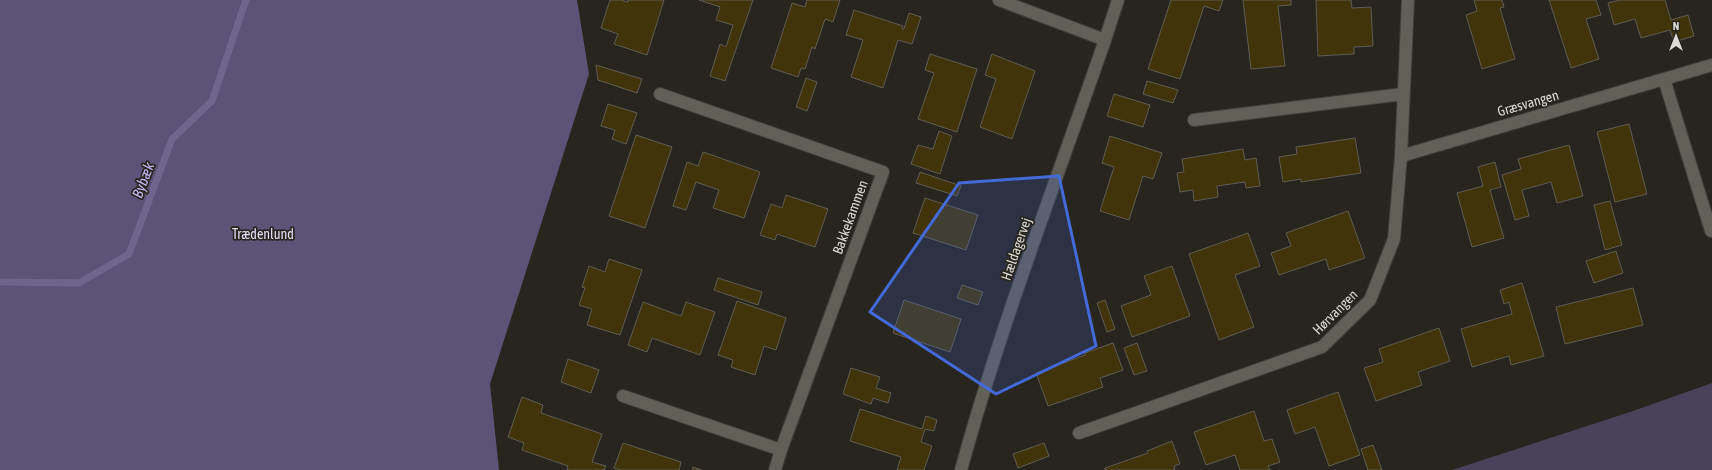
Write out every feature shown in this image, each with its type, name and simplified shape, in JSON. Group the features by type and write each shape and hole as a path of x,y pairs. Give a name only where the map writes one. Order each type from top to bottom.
{"street":[{"path":"999,0 1105,40"},
{"name":"Hældagervej","path":"961,470 979,405 1008,317 1118,0"},
{"name":"Hørvangen","path":"1079,433 1322,347 1370,300 1394,239 1401,156 1408,0"},
{"name":"Græsvangen","path":"1401,156 1712,65"},
{"path":"1664,79 1710,231"},
{"name":"Bakkekammen","path":"660,94 882,172 775,470"},
{"path":"1194,120 1403,94"},
{"path":"624,396 781,450"}],"highlighted area":[{"path":"1059,176 1096,346 996,394 870,312 959,183"}],"shaded area":[{"path":"1712,383 1712,470 1452,470 1633,411"}],"green space":[{"name":"Trædenlund","path":"0,0 577,0 589,74 490,384 499,470 0,470"}],"building":[{"path":"610,0 621,0 628,2 628,0 664,0 647,55 614,44 618,34 601,28"},
{"path":"699,0 753,0 725,81 710,76 720,44 726,47 733,25 716,20 720,7"},
{"path":"807,0 840,0 833,22 825,19 815,49 812,47 805,69 801,68 798,77 771,68 792,3 805,7"},
{"path":"1171,0 1223,0 1219,11 1204,6 1180,79 1148,69"},
{"path":"1243,0 1291,0 1291,5 1278,6 1285,66 1251,69"},
{"path":"1316,0 1351,0 1352,8 1371,7 1373,46 1354,47 1354,54 1318,56"},
{"path":"1474,0 1502,0 1504,7 1500,8 1515,59 1482,69 1466,15 1477,11"},
{"path":"1549,0 1596,0 1601,15 1586,19 1599,59 1571,68"},
{"path":"1620,0 1665,0 1671,20 1688,15 1694,36 1674,42 1670,30 1641,38 1635,19 1614,25 1608,3"},
{"path":"854,10 903,26 902,29 904,29 909,13 921,17 912,44 898,40 883,88 851,77 863,40 846,35"},
{"path":"930,54 977,69 957,132 918,119 934,73 925,70"},
{"path":"992,54 1035,71 1012,139 980,127 996,79 985,75"},
{"path":"596,65 642,79 637,93 598,80"},
{"path":"806,78 817,82 807,111 796,107"},
{"path":"1147,81 1178,90 1173,103 1143,94"},
{"path":"1114,94 1150,105 1143,127 1107,116"},
{"path":"608,104 637,113 626,144 612,139 615,130 601,126"},
{"path":"1629,124 1647,194 1615,202 1597,132"},
{"path":"939,131 952,136 940,174 911,164 918,145 933,149"},
{"path":"636,135 672,147 645,228 609,216"},
{"path":"1110,136 1162,153 1153,179 1143,176 1129,220 1100,211 1114,167 1102,163"},
{"path":"1355,138 1361,173 1301,182 1301,179 1283,182 1279,157 1297,154 1296,147"},
{"path":"1569,145 1583,196 1557,203 1551,182 1522,190 1529,216 1515,220 1502,175 1521,169 1518,159"},
{"path":"1243,149 1245,160 1256,158 1260,186 1246,188 1245,182 1217,186 1218,197 1194,201 1193,190 1180,192 1177,173 1184,172 1182,159"},
{"path":"703,152 760,172 744,218 713,208 719,190 696,182 686,210 673,206 687,162 698,166"},
{"path":"1495,162 1501,187 1490,190 1504,238 1472,247 1457,193 1483,186 1478,167"},
{"path":"920,172 961,186 957,196 916,183"},
{"path":"786,195 828,209 815,247 777,234 775,240 760,235 771,204 782,208"},
{"path":"925,198 978,215 966,250 913,233"},
{"path":"1610,201 1622,245 1605,250 1594,205"},
{"path":"1348,211 1365,258 1329,270 1326,259 1279,275 1271,253 1291,246 1286,233"},
{"path":"1248,233 1260,266 1235,275 1254,327 1219,340 1189,254"},
{"path":"1616,251 1623,273 1594,283 1586,261"},
{"path":"609,259 642,270 620,335 587,325 592,309 579,305 585,288 582,287 589,266 605,272"},
{"path":"1172,266 1190,316 1132,337 1121,306 1151,295 1144,276"},
{"path":"718,278 762,292 758,305 714,290"},
{"path":"1522,283 1544,356 1511,365 1509,356 1472,367 1461,329 1512,314 1509,302 1504,304 1500,290"},
{"path":"962,285 983,292 978,305 957,298"},
{"path":"1633,288 1643,325 1565,344 1556,307"},
{"path":"904,300 961,319 950,352 893,333"},
{"path":"1105,300 1115,329 1107,332 1097,303"},
{"path":"737,301 786,318 776,350 764,346 755,375 731,367 733,360 718,355"},
{"path":"643,302 681,316 686,302 715,312 700,355 652,338 647,352 628,345"},
{"path":"1439,328 1450,361 1418,372 1422,385 1376,401 1364,368 1383,362 1379,349"},
{"path":"1113,343 1123,370 1100,378 1103,387 1048,406 1036,373"},
{"path":"1137,343 1147,371 1134,375 1124,348"},
{"path":"568,359 599,370 591,393 561,382"},
{"path":"851,368 880,377 876,388 891,393 888,403 873,398 871,404 843,394"},
{"path":"1338,392 1360,455 1329,466 1315,427 1295,434 1287,410"},
{"path":"522,397 543,405 541,413 602,434 592,462 606,466 604,470 567,470 568,466 522,450 524,443 508,437"},
{"path":"860,409 922,429 926,416 937,420 934,431 925,429 921,442 932,446 924,470 897,470 901,457 850,441"},
{"path":"1254,411 1264,441 1272,439 1280,462 1268,466 1270,470 1240,470 1235,455 1206,465 1194,432"},
{"path":"1172,441 1180,464 1174,466 1175,470 1105,470 1105,468 1148,453 1147,451"},
{"path":"623,443 681,462 679,470 621,470 614,468"},
{"path":"1044,443 1049,456 1018,468 1013,454"},
{"path":"1373,445 1382,470 1368,470 1361,449"},
{"path":"693,467 702,470 692,470"}],"waterway":[{"name":"Bybæk","path":"0,282 79,283 129,254 172,139 212,101 246,0"}]}
